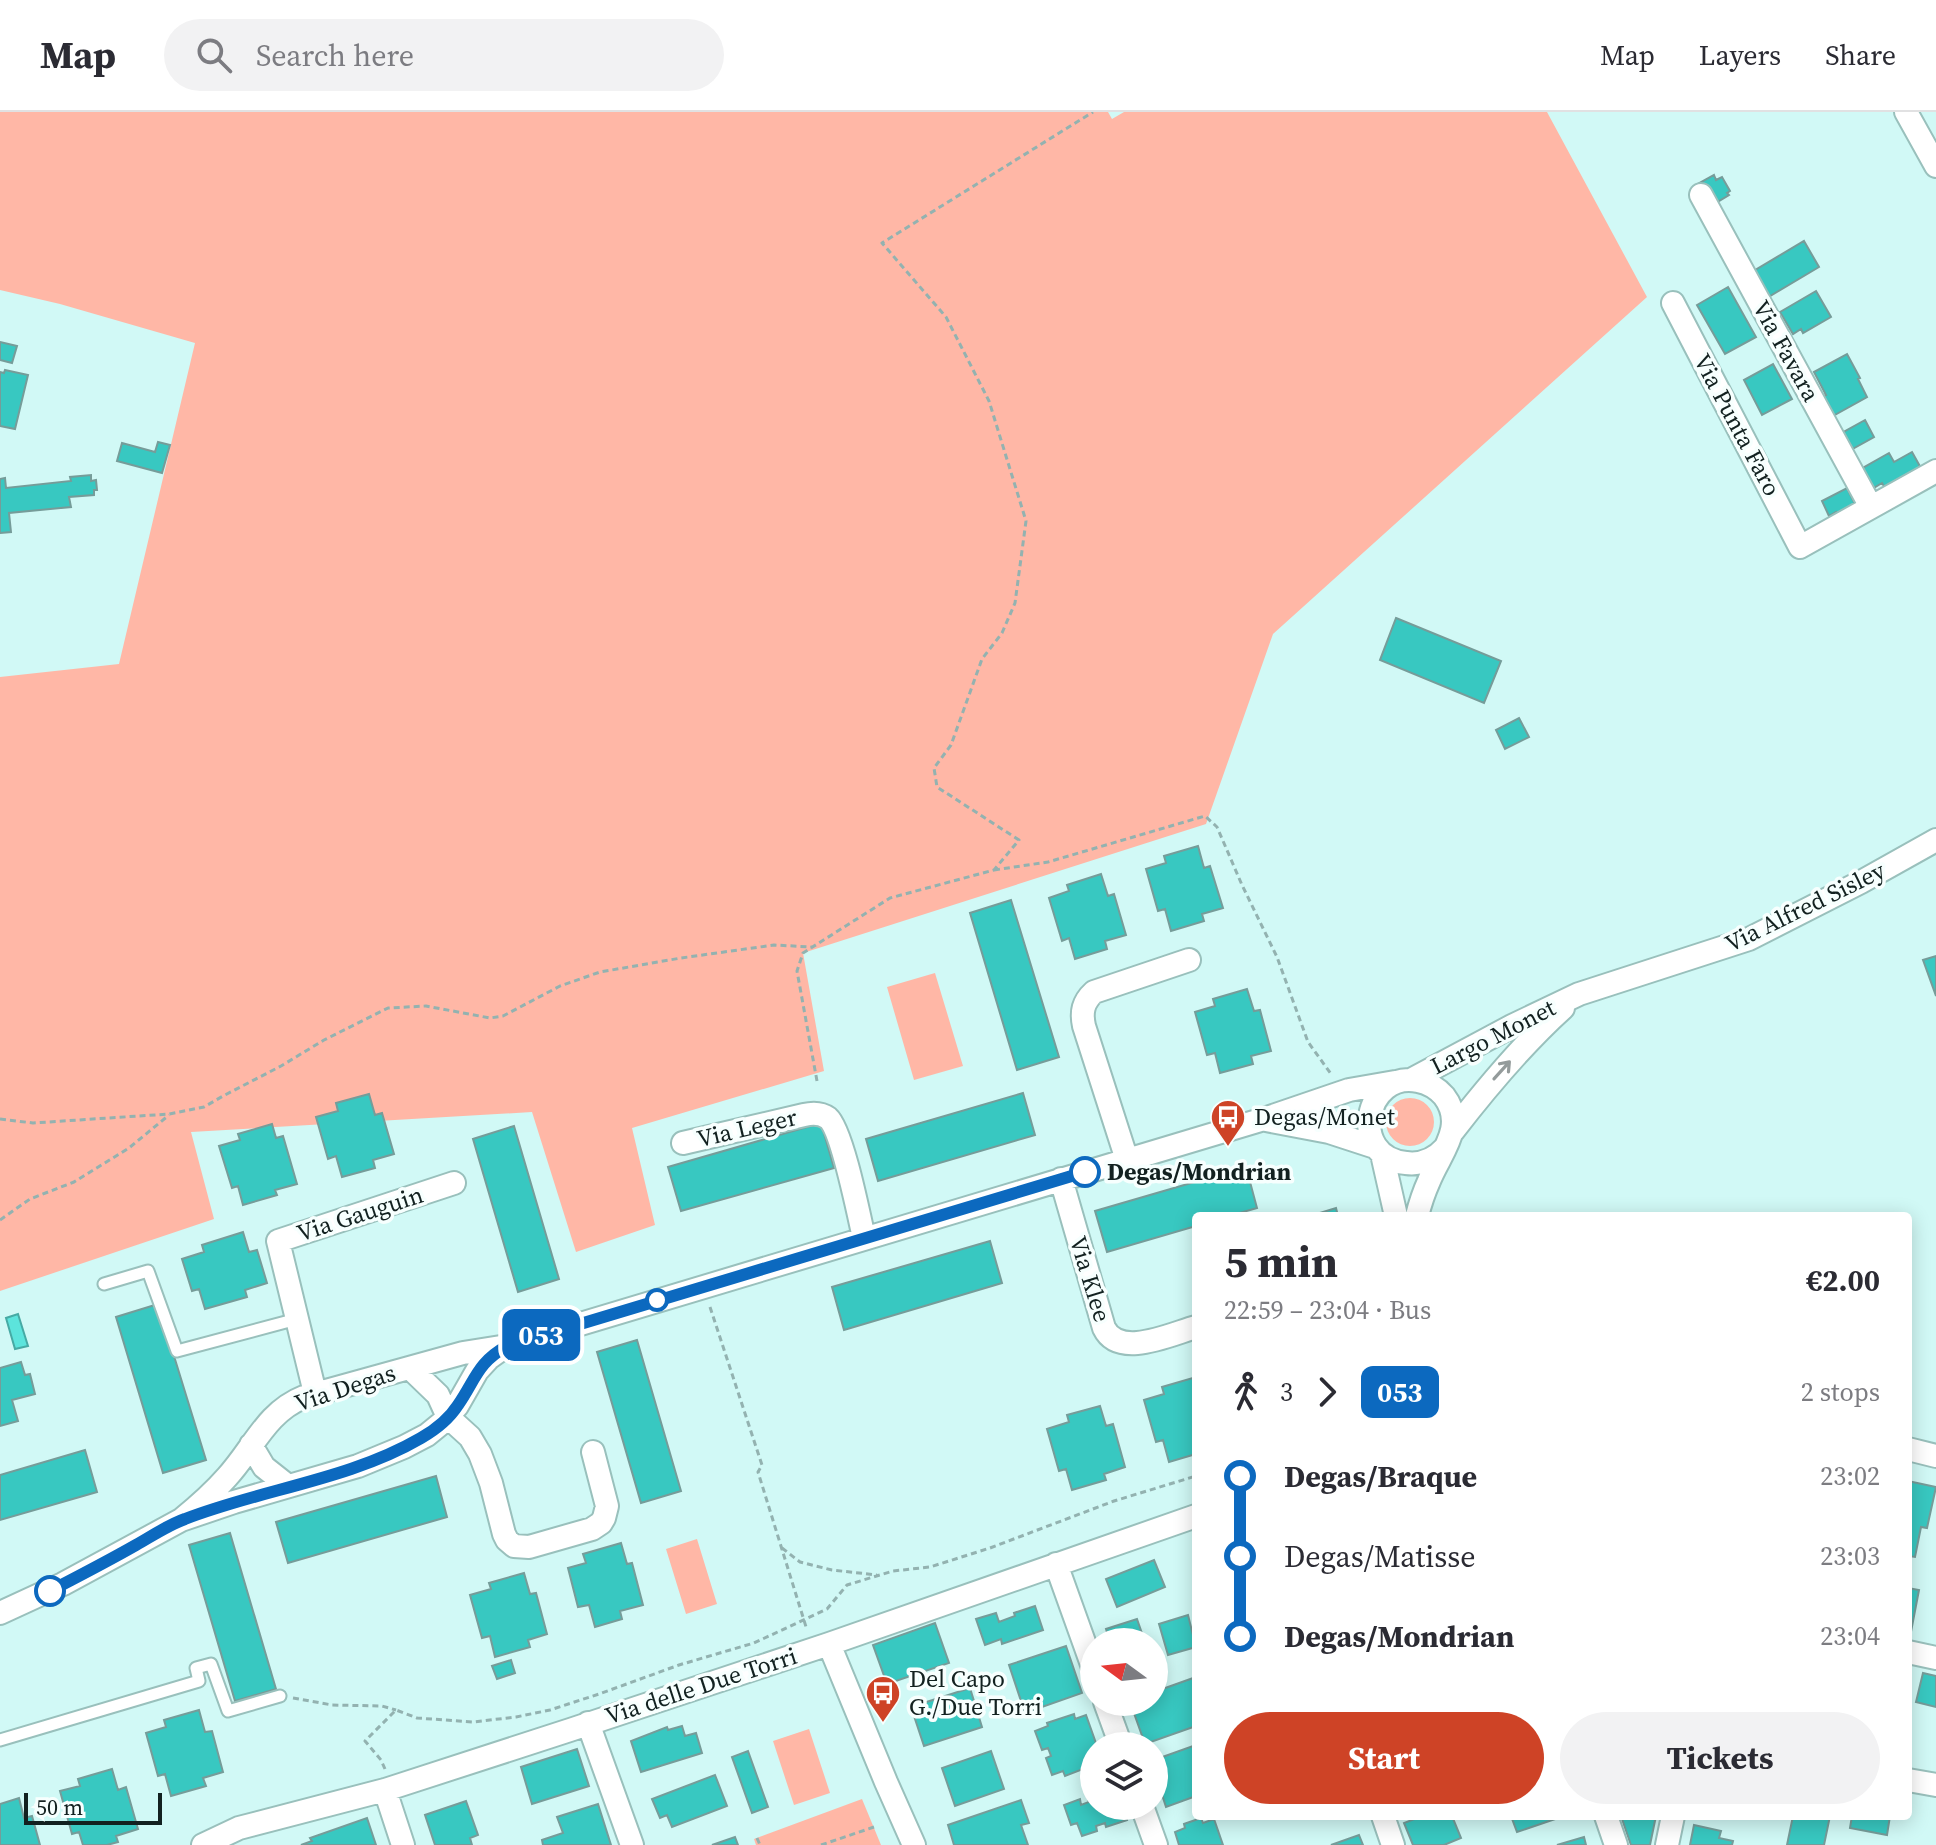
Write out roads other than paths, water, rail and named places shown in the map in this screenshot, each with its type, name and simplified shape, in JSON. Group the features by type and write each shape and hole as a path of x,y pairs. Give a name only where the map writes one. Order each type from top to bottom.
{"street":[{"path":"1909,113 1936,166"},
{"name":"Via Favara","path":"1701,195 1871,507"},
{"name":"Via Punta Faro","path":"1673,303 1800,547 1871,507"},
{"path":"1871,507 1936,471"},
{"name":"Via Alfred Sisley","path":"1579,994 1749,939 1936,840"},
{"path":"1127,1160 1083,1021 1084,1003 1094,992 1189,960"},
{"name":"Largo Monet","path":"1395,1212 1369,1129 1372,1109 1382,1091 1579,994"},
{"name":"Largo Monet","path":"1418,1212 1428,1181 1449,1140 1484,1090 1579,994"},
{"name":"Largo Monet","path":"1403,1081 1430,1085 1440,1092 1454,1120 1449,1140"},
{"name":"Via Degas","path":"181,1520 227,1478 277,1413 315,1393 463,1353 507,1346 1264,1119 1344,1092 1403,1081"},
{"name":"Via Leger","path":"683,1143 815,1113 827,1117 838,1135 864,1238"},
{"name":"Via Degas","path":"1264,1119 1329,1132 1378,1150"},
{"path":"1378,1150 1399,1162 1416,1163 1431,1159 1449,1140"},
{"name":"Via Klee","path":"1061,1179 1108,1336 1118,1343 1132,1344 1192,1328"},
{"name":"Via Gauguin","path":"315,1393 278,1241 454,1183"},
{"name":"Via Degas","path":"0,1613 63,1584 181,1520 358,1466 384,1457 427,1435 457,1406 482,1365 507,1346"},
{"path":"410,1368 438,1395 448,1417 470,1437 491,1483 504,1534 518,1548 592,1529 601,1523 607,1506 593,1452"},
{"path":"251,1445 264,1467 288,1486"},
{"path":"1912,1450 1936,1456"},
{"name":"Via delle Due Torri","path":"203,1845 239,1828 388,1789 821,1646 1192,1517"},
{"path":"1056,1564 1080,1631"},
{"path":"821,1646 914,1845"},
{"path":"1912,1653 1936,1658"},
{"path":"588,1723 632,1845"},
{"path":"1912,1781 1936,1785"},
{"path":"388,1789 403,1845"},
{"path":"1147,1820 1156,1845"},
{"path":"1384,1820 1393,1845"},
{"path":"1607,1820 1616,1845"},
{"path":"1667,1845 1672,1820"}],"lane":[{"path":"104,1284 148,1271 177,1351 297,1319"},
{"path":"0,1740 199,1681 196,1668 211,1664 228,1711 280,1696"}],"water":[{"path":"18,1314 28,1346 15,1349 6,1318"}],"place":[{"name":"Degas/Monet","path":"1228,1148"},
{"name":"Degas/Mondrian","path":"1085,1172"},
{"name":"Del Capo G./Due Torri","path":"883,1724"}]}
